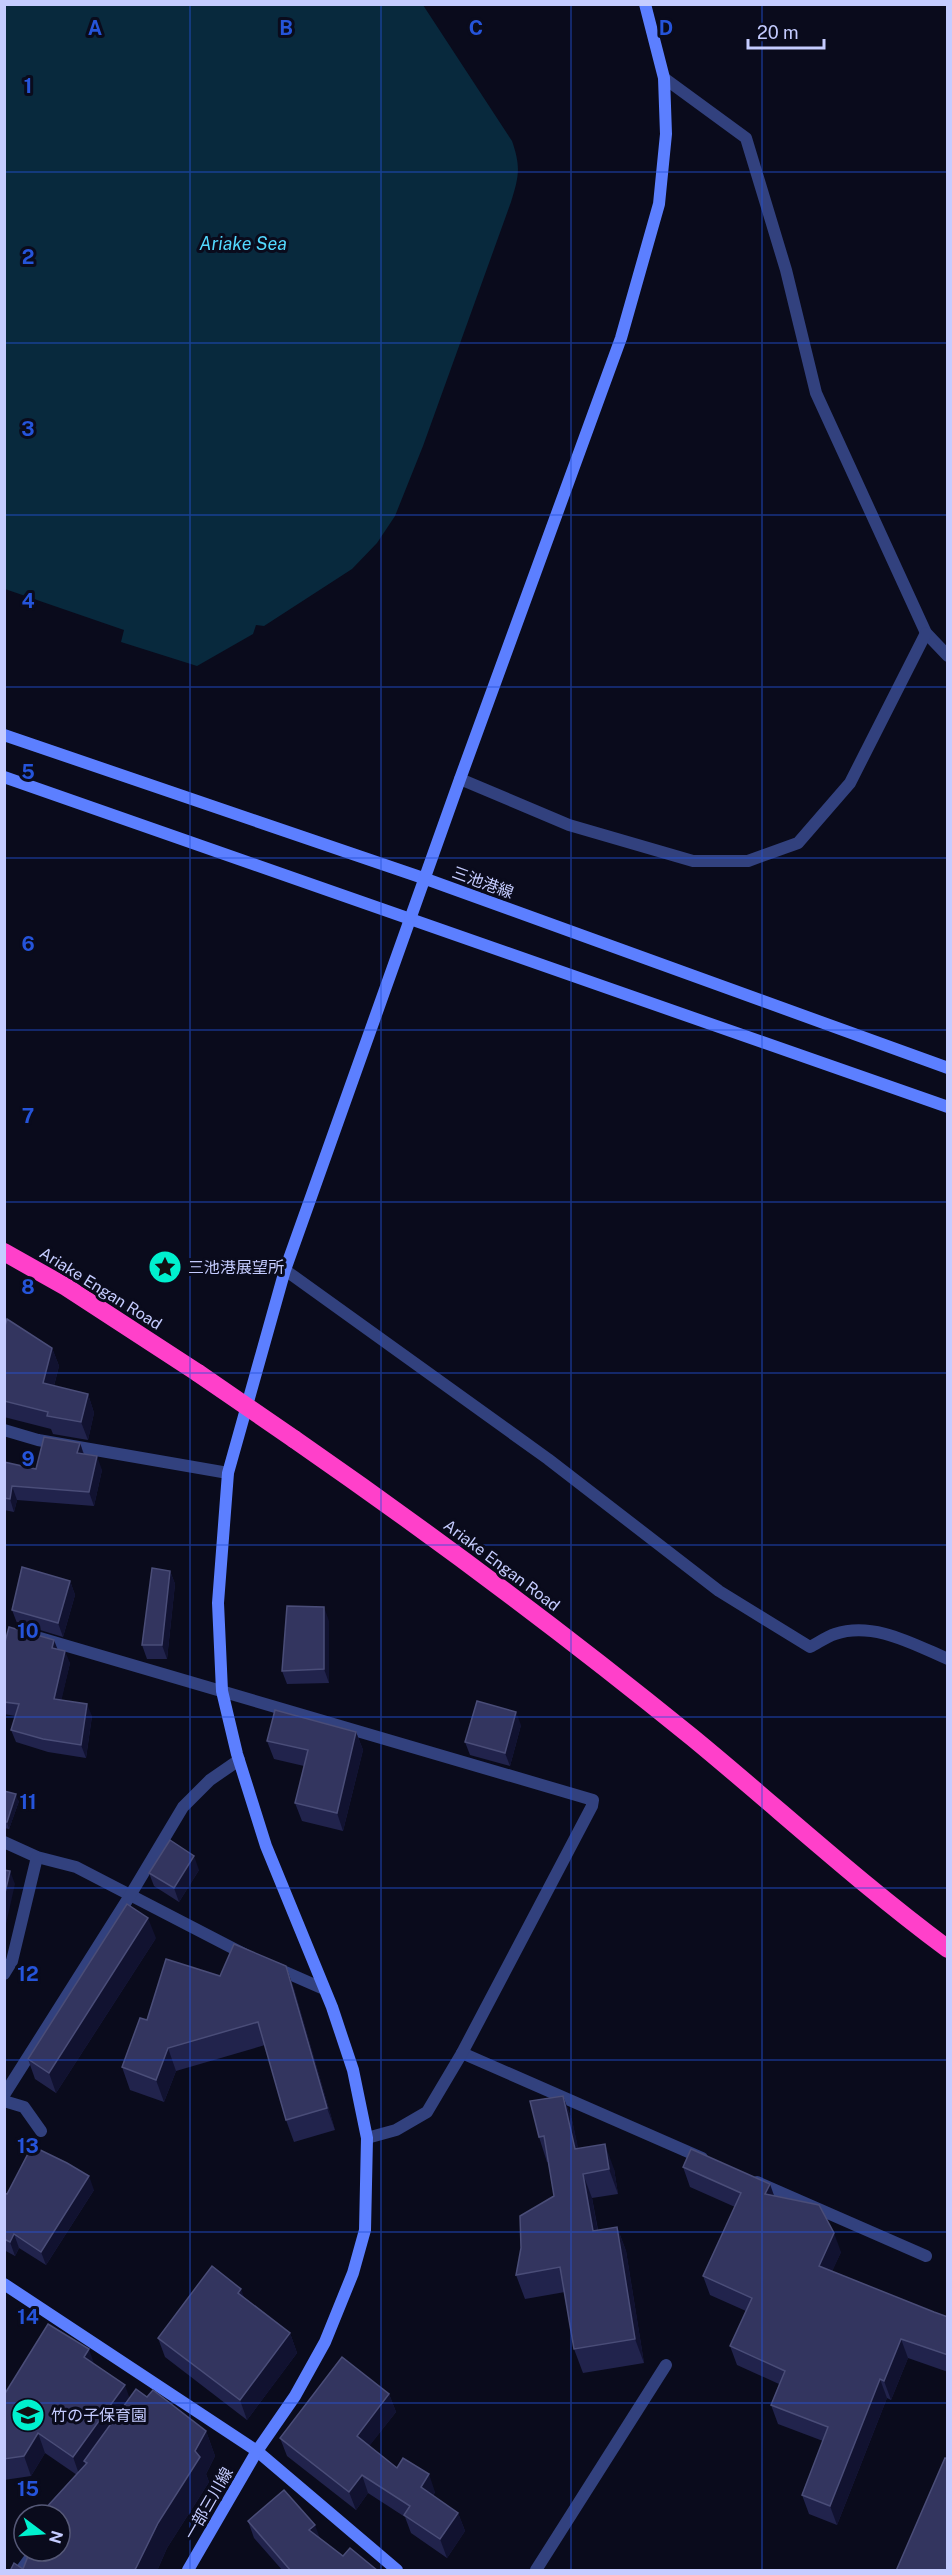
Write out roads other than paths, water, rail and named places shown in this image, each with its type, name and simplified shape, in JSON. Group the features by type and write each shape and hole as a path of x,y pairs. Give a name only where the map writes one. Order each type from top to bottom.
{"highway":[{"name":"Ariake Engan Road","path":"4,1252 66,1287 198,1373 431,1535 564,1636 693,1739 948,1949"}],"street":[{"name":"一部三川線","path":"188,2571 257,2451 295,2396 325,2342 353,2273 365,2230 367,2138 353,2070 324,1989 266,1846 239,1760 222,1691 218,1603 228,1473 285,1270 460,779 621,338 659,204 666,134 664,78 645,4"},
{"path":"664,78 746,138 786,270 816,393 926,633 948,656"},
{"path":"460,779 569,825 682,858 693,861 748,861 798,843 850,783 926,633"},
{"name":"三池港線","path":"4,735 426,879 948,1068"},
{"path":"4,777 948,1107"},
{"path":"285,1270 548,1459 719,1592 810,1647 833,1634 851,1630 889,1634 948,1659"},
{"path":"4,1430 38,1440 228,1473"},
{"path":"27,1635 593,1800 592,1806 462,2053 428,2112 396,2130 367,2138"},
{"path":"4,2095 183,1807 210,1780 239,1760"},
{"path":"4,1842 37,1857 76,1867 131,1894 210,1938 324,1989"},
{"path":"4,1974 12,1961 37,1857"},
{"path":"462,2053 710,2162"},
{"path":"4,2101 24,2107 41,2131"},
{"path":"743,2176 926,2256"},
{"path":"4,2284 153,2388 257,2451 397,2571"},
{"path":"536,2571 666,2366"}],"water":[{"name":"Ariake Sea","path":"5,4 423,5 512,141 515,150 518,172 511,202 423,446 395,516 377,543 352,569 264,626 256,625 253,634 197,666 121,642 124,630 5,589"}],"place":[{"name":"三池港展望所","path":"165,1267"},
{"name":"竹の子保育園","path":"28,2415"}]}
